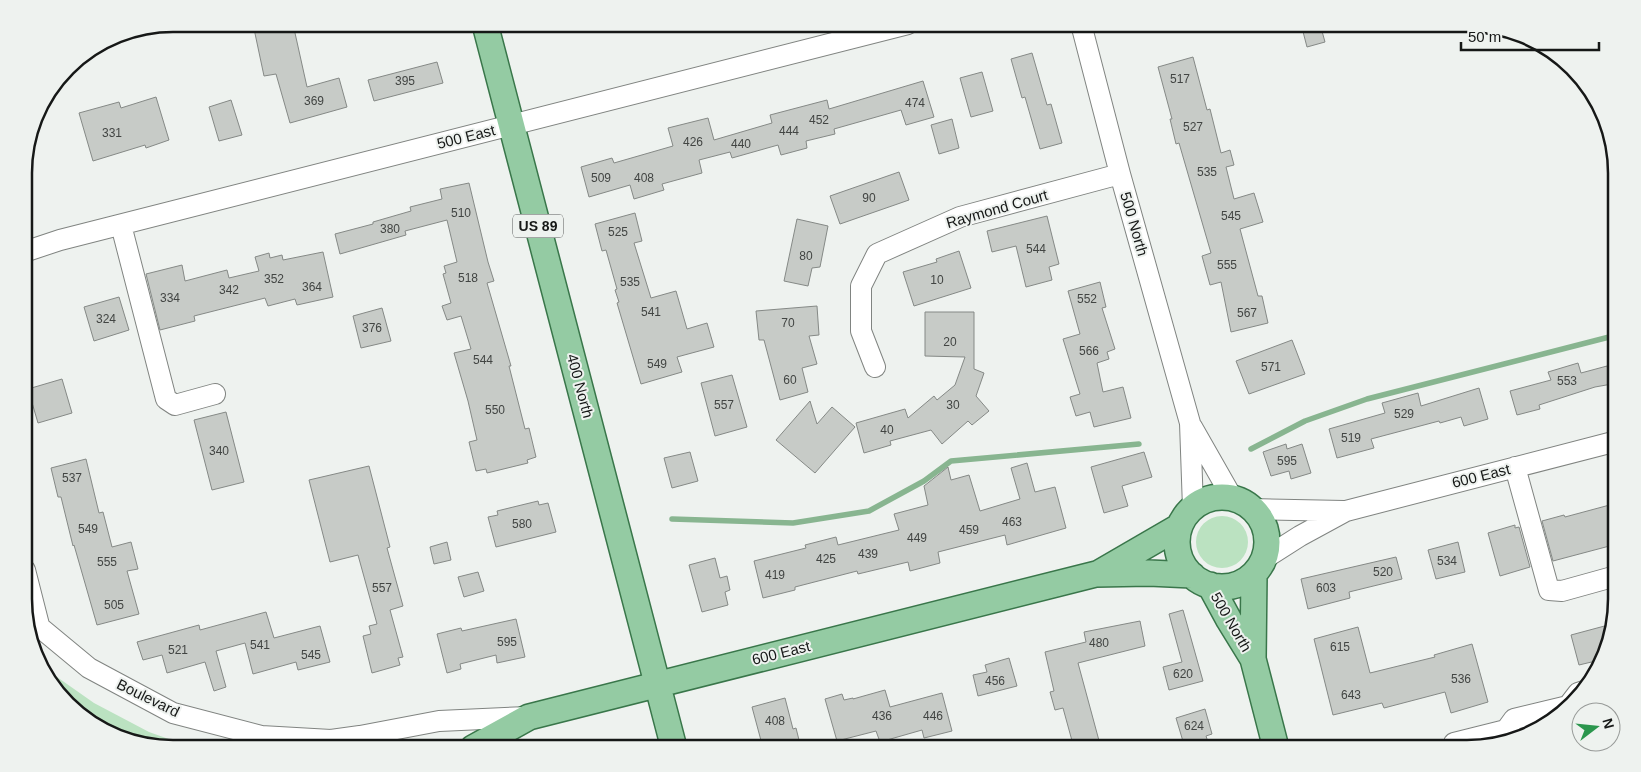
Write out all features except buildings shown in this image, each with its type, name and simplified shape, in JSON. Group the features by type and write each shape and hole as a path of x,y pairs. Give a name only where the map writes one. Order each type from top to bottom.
{"main road":[{"name":"400 North","path":"487,32 672,740"},
{"path":"1216,498 1242,504 1262,521 1267,538 1259,567 1236,586 1221,587 1201,580 1180,557 1177,542 1186,517 1201,502 1216,498"},
{"name":"600 East","path":"1096,574 1186,517"},
{"name":"500 North","path":"1253,659 1259,567"},
{"name":"600 East","path":"488,740 529,717 1096,574 1149,572 1201,580"},
{"name":"500 North","path":"1201,580 1253,659 1274,739"}],"street":[{"name":"500 East","path":"33,249 60,240 877,32"},
{"name":"500 North","path":"1083,32 1120,174 1190,423 1242,504"},
{"name":"Raymond Court","path":"875,367 861,331 861,286 877,254 960,217 1120,174"},
{"path":"121,225 166,399 175,405 215,394"},
{"name":"500 North","path":"1186,517 1190,423"},
{"name":"600 East","path":"1259,567 1300,536 1346,511 1608,443"},
{"path":"1515,467 1549,590 1562,591 1608,578"},
{"name":"600 East","path":"1242,504 1346,511"},
{"path":"33,602 40,629"},
{"name":"Boulevard","path":"35,625 89,668 173,713 261,736 329,740"},
{"path":"1470,739 1506,730 1514,719 1554,709"},
{"name":"Boulevard","path":"332,740 439,721 529,717"}],"green space":[{"path":"1217,516 1227,516 1241,523 1248,537 1248,547 1241,561 1227,568 1217,568 1207,564 1200,557 1196,547 1196,537 1200,527 1207,520"},
{"path":"57,677 94,703 149,732 170,740 146,737 128,732 103,721 74,698"}],"waterway":[{"path":"1251,449 1305,421 1367,399 1608,337"},
{"path":"672,519 793,523 869,511 924,481 951,461 1139,444"}]}
